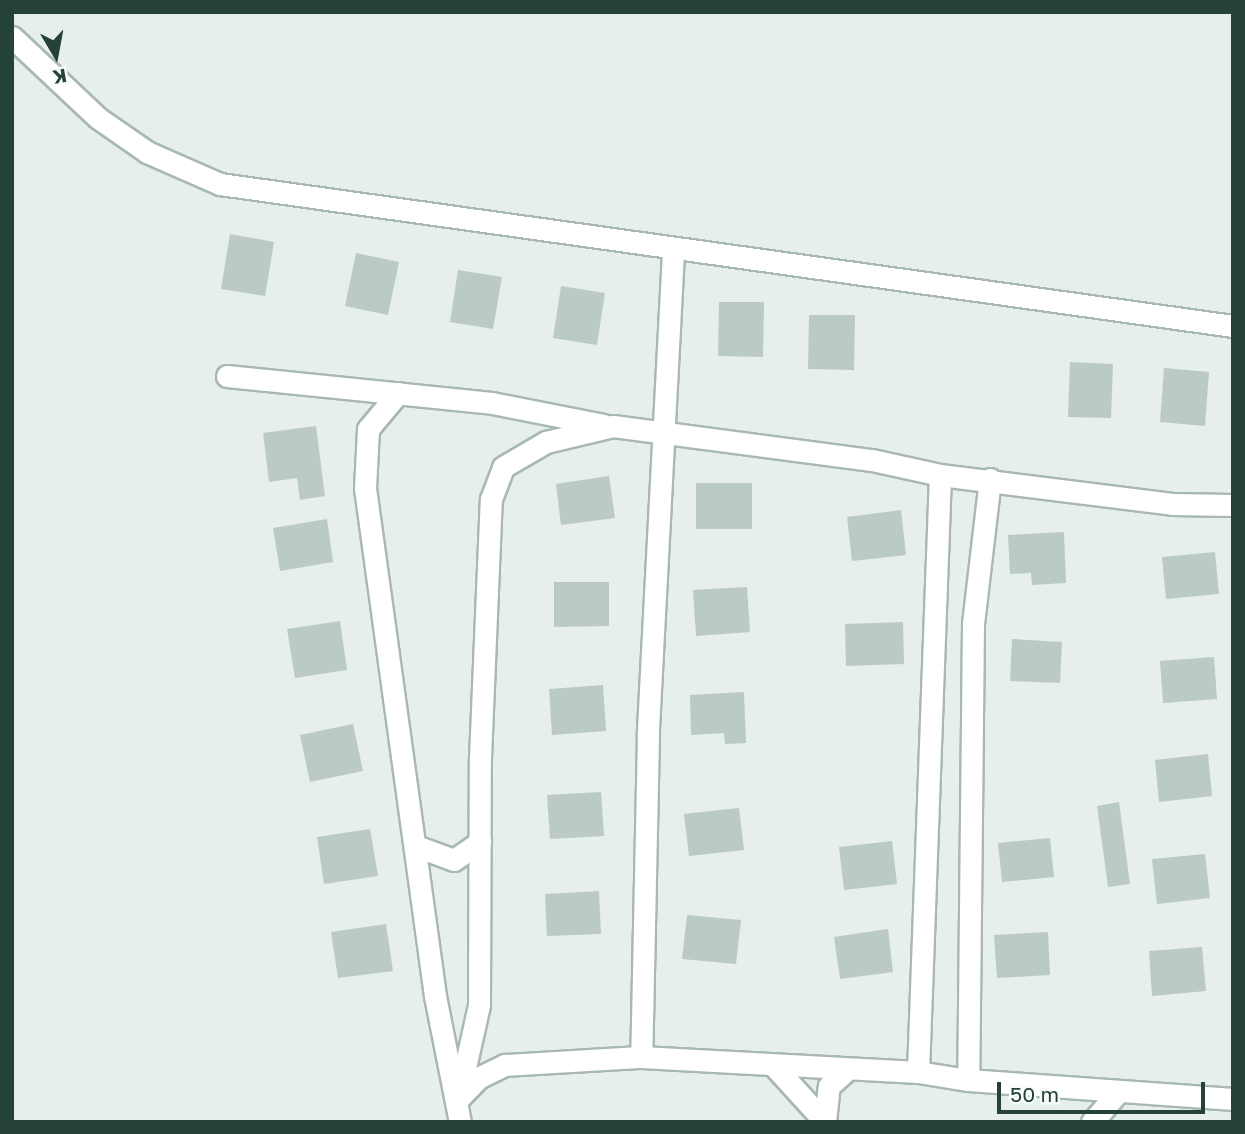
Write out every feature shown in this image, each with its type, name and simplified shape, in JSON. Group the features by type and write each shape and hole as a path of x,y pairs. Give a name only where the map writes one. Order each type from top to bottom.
{"street":[{"path":"12,37 97,118 147,152 220,184 673,252 1233,326"},
{"path":"641,1057 648,735 666,430 673,252"},
{"path":"227,376 398,393 613,426 666,430 940,475 990,479 1172,505 1233,505"},
{"path":"398,393 368,429 365,488 435,996 458,1099 460,1122"},
{"path":"458,1099 479,1005 480,842 491,499 503,467 546,442 613,426"},
{"path":"918,1072 940,475"},
{"path":"968,1080 973,624 990,479"},
{"path":"416,846 453,860 480,842"},
{"path":"458,1099 478,1078 505,1065 641,1057 918,1072 968,1080 1233,1099"},
{"path":"774,1066 824,1121"},
{"path":"824,1121 829,1086 848,1069"},
{"path":"1092,1122 1118,1092"}],"building":[{"path":"230,234 274,242 265,296 221,289"},
{"path":"356,253 399,262 388,315 345,306"},
{"path":"458,270 502,277 493,329 450,322"},
{"path":"561,286 605,293 597,345 553,338"},
{"path":"719,302 764,302 763,357 718,356"},
{"path":"809,315 855,315 854,370 808,369"},
{"path":"1070,362 1113,364 1111,418 1068,417"},
{"path":"1164,368 1209,372 1205,426 1160,422"},
{"path":"316,426 325,496 300,500 297,478 269,482 263,433"},
{"path":"609,476 615,518 561,525 556,484"},
{"path":"696,483 752,483 752,529 696,529"},
{"path":"901,510 906,555 852,561 847,517"},
{"path":"327,519 333,562 280,571 273,528"},
{"path":"1064,532 1066,583 1032,585 1031,573 1010,574 1008,535"},
{"path":"1215,552 1219,594 1166,599 1162,557"},
{"path":"554,582 609,582 609,626 554,627"},
{"path":"747,587 750,632 696,636 693,590"},
{"path":"340,621 347,670 295,678 287,629"},
{"path":"903,622 904,664 846,666 845,624"},
{"path":"1012,639 1062,642 1060,683 1010,681"},
{"path":"1214,657 1217,699 1163,703 1160,661"},
{"path":"603,685 606,731 552,735 549,689"},
{"path":"744,692 746,743 725,744 724,733 691,735 690,695"},
{"path":"353,724 363,771 310,782 300,735"},
{"path":"1208,754 1212,796 1159,802 1155,760"},
{"path":"601,792 604,836 550,839 547,795"},
{"path":"1119,802 1130,884 1108,887 1097,806"},
{"path":"739,808 744,850 689,856 684,814"},
{"path":"370,829 378,876 324,884 317,837"},
{"path":"1050,838 1054,877 1002,882 998,843"},
{"path":"892,841 897,884 844,890 839,847"},
{"path":"1205,854 1210,898 1157,904 1152,859"},
{"path":"599,891 601,934 547,936 545,894"},
{"path":"687,915 741,920 736,964 682,959"},
{"path":"386,924 393,971 338,978 331,932"},
{"path":"888,929 893,972 840,979 834,937"},
{"path":"1048,932 1050,975 997,978 994,935"},
{"path":"1202,947 1206,991 1152,996 1149,951"}]}
